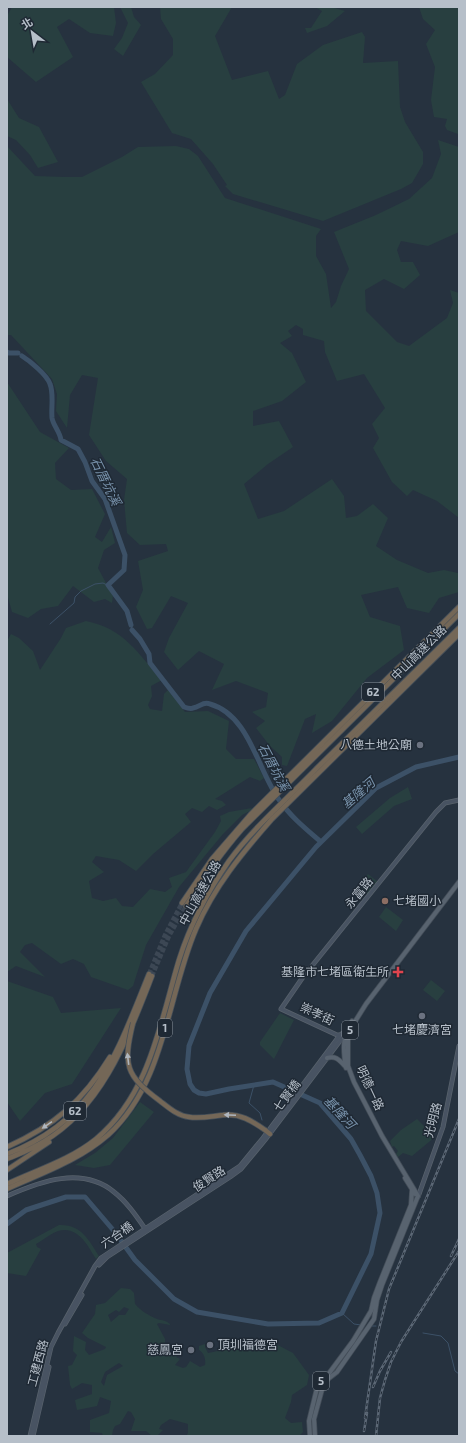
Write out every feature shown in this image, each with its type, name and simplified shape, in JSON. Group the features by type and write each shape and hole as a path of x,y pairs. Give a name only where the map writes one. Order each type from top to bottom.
{"highway":[{"name":"62","path":"184,905 217,859 252,816 459,607"},
{"name":"62","path":"288,780 459,614"},
{"name":"中山高速公路","path":"299,790 459,628"},
{"name":"中山高速公路","path":"7,1184 57,1162 84,1148 104,1132 124,1110 136,1090 149,1062 159,1033 180,959 191,928 203,904 230,860 270,818 459,634"},
{"name":"中山高速公路","path":"7,1189 55,1169 84,1153 108,1134 129,1111 147,1080 154,1062 185,959 196,929 206,908 235,862 270,818"},
{"name":"62","path":"7,1159 35,1147 54,1135 74,1118 95,1095 115,1064 121,1043 151,975"},
{"name":"62","path":"7,1154 49,1134 74,1113 86,1100 102,1079 133,1023 147,984"},
{"path":"133,1023 127,1053 129,1068 137,1082 147,1092 168,1107 186,1117 199,1118 236,1115 248,1119 269,1131"},
{"path":"8,1146 34,1134 75,1103 95,1081 121,1043"},
{"path":"7,1169 41,1148 68,1127 95,1095"}],"main road":[{"name":"5","path":"345,1034 381,980 459,878"},
{"name":"明德一路","path":"412,1188 380,1137 352,1083 344,1056 345,1034 459,882"},
{"path":"327,1058 337,1058 347,1067"},
{"name":"5","path":"315,1436 314,1419 323,1386 328,1379 337,1372 374,1319 377,1300 382,1285 418,1196 412,1188"},
{"path":"411,1205 412,1188"},
{"name":"5","path":"310,1436 309,1421 319,1383 330,1372 371,1312 374,1298 411,1205"}],"street":[{"name":"永富路","path":"282,1009 303,977 436,812 445,803 459,800"},
{"name":"崇孝街","path":"282,1009 345,1034"},
{"path":"316,1071 345,1034"},
{"path":"316,1071 345,1034"},
{"name":"光明路","path":"411,1205 418,1196 424,1183 443,1127 459,1046"},
{"name":"七賢橋","path":"269,1131 316,1071"},
{"name":"俊賢路","path":"146,1230 241,1169 269,1131"},
{"path":"7,1196 37,1183 60,1178 72,1177 86,1179 108,1187 127,1205 146,1230"},
{"path":"412,1188 424,1183"},
{"name":"六合橋","path":"102,1259 146,1230"},
{"name":"工建西路","path":"32,1435 54,1346 102,1259"},
{"path":"32,1435 38,1436"}],"green space":[{"path":"12,7 114,7 116,23 113,36 90,33 69,19 57,27 73,57 36,82 7,57 7,16"},
{"path":"120,7 131,7 134,17 141,25 123,56 114,49 122,38 128,23"},
{"path":"160,7 232,7 215,36 232,80 268,71 279,99 285,95 297,64 323,45 362,32 365,37 363,63 398,61 400,107 405,122 423,152 423,164 412,183 323,221 233,194 225,186 227,185 213,164 191,139 172,133 141,82 155,74 173,55 173,39 161,19"},
{"path":"315,7 331,7 345,11 327,26 307,33 305,28 311,28 322,11"},
{"path":"419,7 459,7 458,134 447,130 445,126 447,119 434,117 431,100 435,67 426,44 435,30 423,19"},
{"path":"7,99 19,118 39,127 58,162 38,168 30,155 16,140 7,136"},
{"path":"438,140 459,147 459,232 428,246 401,241 397,250 401,262 413,262 420,275 404,289 384,279 365,290 366,311 397,342 409,346 447,318 453,303 450,290 459,293 459,518 437,501 413,490 407,496 392,482 373,448 379,438 372,424 385,408 364,374 337,381 325,352 324,341 303,335 303,329 296,325 288,331 292,336 280,343 292,353 306,382 282,401 253,411 253,426 279,421 293,447 268,464 244,484 258,519 284,511 332,479 344,496 346,518 357,516 373,504 388,518 376,546 397,560 428,573 444,570 458,573 459,592 439,598 429,613 407,608 398,587 361,595 370,617 400,626 404,650 367,678 332,721 312,733 316,714 305,719 287,766 282,765 282,757 270,746 256,728 265,721 252,712 266,707 268,693 236,681 212,690 224,664 199,651 178,670 164,652 169,638 188,603 171,596 152,628 147,629 136,607 143,590 138,561 168,551 166,544 140,545 127,533 124,500 127,479 106,461 89,435 98,378 82,375 70,395 67,428 56,411 57,394 52,379 11,335 7,335 7,146 35,176 65,177 82,177 122,157 138,147 176,146 189,149 198,156 225,198 321,229 316,236 316,256 326,274 331,308 336,302 341,286 349,269 334,232 376,215 409,199 432,178 441,154"},
{"path":"7,382 40,432 69,448 55,463 56,479 71,490 92,489 105,514 95,537 102,542 111,527 115,543 104,550 98,568 113,596 112,603 105,599 94,602 73,586 58,606 41,609 28,618 12,612 7,594"},
{"path":"86,621 111,630 121,636 162,680 151,686 152,696 148,705 150,709 162,711 164,694 168,690 185,712 208,711 229,721 226,749 236,759 254,759 264,778 260,781 250,777 215,799 222,801 226,805 217,810 209,806 202,812 192,808 185,814 191,822 153,854 136,871 119,860 96,856 92,862 104,872 89,881 92,898 103,901 116,898 122,906 133,907 150,889 165,892 172,887 169,878 186,872 215,832 221,821 220,816 229,812 252,808 250,811 242,815 223,834 179,887 146,945 133,986 128,990 91,977 84,964 73,959 61,964 32,943 25,945 20,952 45,977 16,966 7,972 7,641 11,634 19,638 33,651 40,670 66,628"},
{"path":"408,787 412,799 394,806 362,834 356,827 390,798"},
{"path":"368,874 378,882 368,894 358,886"},
{"path":"386,907 403,920 396,931 379,917"},
{"path":"431,980 445,991 437,1001 423,990"},
{"path":"7,981 53,997 61,1013 121,1008 72,1084 45,1093 20,1121 7,1102"},
{"path":"280,1013 294,1020 274,1059 260,1045 260,1042"},
{"path":"140,1102 154,1112 110,1165 94,1168 75,1165 95,1153 113,1138"},
{"path":"417,1119 435,1137 412,1156 403,1153 398,1157 396,1154 398,1151 394,1146 392,1147 390,1141 401,1130"},
{"path":"59,1225 67,1225 79,1230 88,1239 99,1256 96,1259 86,1243 77,1234 65,1230 58,1231 36,1244 37,1247 41,1249 26,1276 7,1273 7,1253"},
{"path":"121,1288 130,1289 134,1293 135,1304 140,1309 157,1319 166,1321 171,1325 157,1324 165,1339 165,1344 168,1347 167,1353 180,1352 176,1357 180,1359 175,1365 183,1368 186,1367 190,1361 200,1367 205,1365 204,1356 199,1350 199,1346 205,1344 208,1353 243,1346 245,1341 263,1345 270,1341 293,1353 309,1375 307,1385 292,1395 285,1418 291,1423 302,1422 303,1432 299,1436 186,1436 188,1433 188,1424 170,1419 161,1425 159,1429 163,1430 157,1436 152,1436 146,1431 131,1431 135,1419 131,1412 128,1411 120,1424 115,1426 112,1436 103,1436 102,1433 90,1432 90,1420 109,1413 111,1401 100,1397 97,1406 77,1410 75,1400 92,1394 92,1385 82,1383 72,1389 70,1385 68,1366 72,1365 77,1355 73,1351 74,1336 86,1342 85,1350 89,1355 105,1349 106,1347 88,1338 82,1333 95,1314 96,1305 105,1303","holes":["124,1307 129,1309 125,1315 119,1315 111,1322 108,1315 116,1310 119,1312","119,1363 123,1366 107,1375 104,1386 101,1382 105,1372"]}],"waterway":[{"name":"石厝坑溪","path":"7,352 18,353"},
{"name":"石厝坑溪","path":"22,356 38,368 48,380 52,392 52,418 61,440 78,449 85,462 92,481 105,499 125,555 124,570 108,585 127,611 131,625"},
{"path":"50,624 74,603 75,597 81,591 95,584 103,583 109,586"},
{"name":"石厝坑溪","path":"132,630 140,639 149,654 150,663 184,707 192,708 208,703 224,710 235,720 252,746 272,789 284,807 304,828 321,842"},
{"name":"基隆河","path":"7,1224 26,1210 66,1197 85,1197 114,1231 135,1260 174,1299 197,1312 268,1324 319,1323 342,1313 371,1254 380,1213 377,1193 371,1176 351,1139 320,1103 273,1082 206,1094 199,1093 194,1090 190,1084 187,1069 189,1046 210,993 246,931 316,847 376,788 416,767 459,757"},
{"path":"254,1085 249,1103 260,1113 262,1120"},
{"path":"342,1313 354,1324 361,1325"},
{"path":"371,1326 376,1326"},
{"path":"423,1333 441,1336 448,1343 455,1371 459,1374"}],"tunnel":[{"path":"149,974 165,935 182,903"},
{"path":"152,976 169,936 186,906"}],"railway":[{"path":"365,1418 376,1341 389,1289 459,1119"},
{"path":"451,1256 459,1239"},
{"path":"376,1436 380,1398 391,1362 401,1342 459,1251"},
{"path":"373,1387 391,1352"},
{"path":"364,1431 367,1413"}],"place":[{"name":"八德土地公廟","path":"420,745"},
{"name":"七堵國小","path":"385,901"},
{"name":"基隆市七堵區衛生所","path":"398,972"},
{"name":"七堵慶濟宮","path":"422,1016"},
{"name":"頂圳福德宮","path":"210,1345"},
{"name":"慈鳳宮","path":"191,1350"}]}
